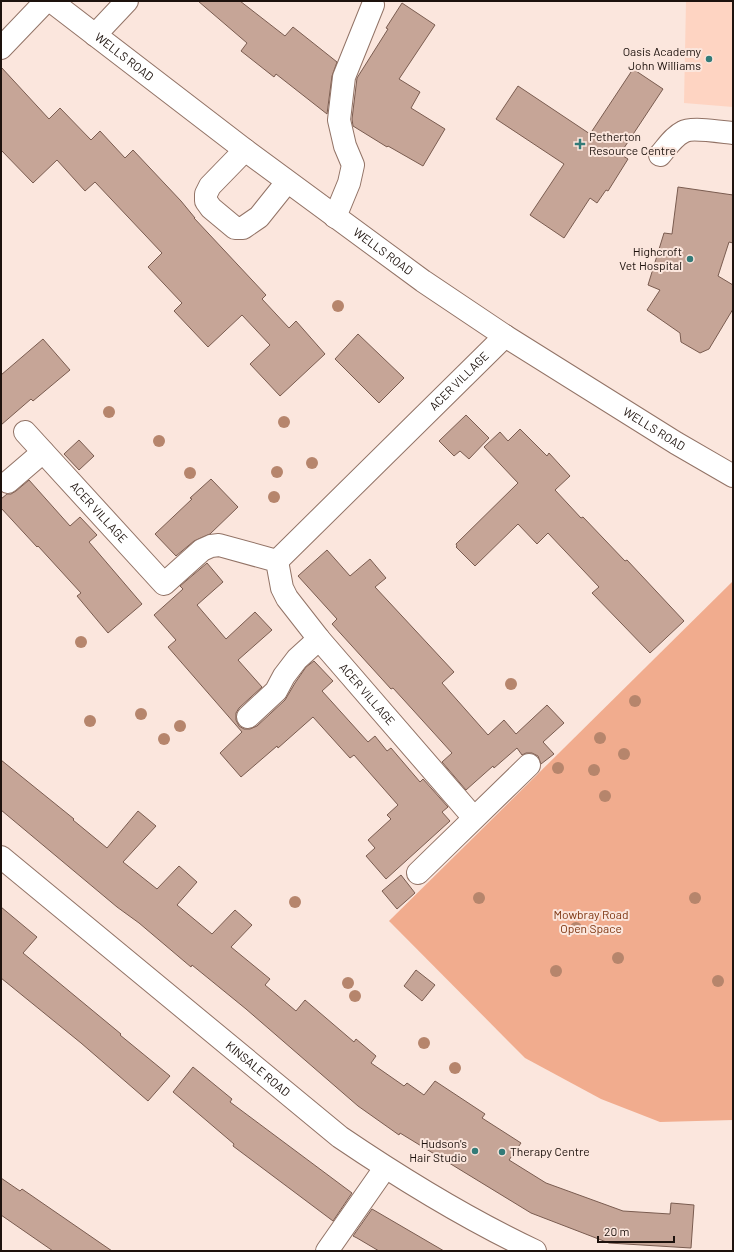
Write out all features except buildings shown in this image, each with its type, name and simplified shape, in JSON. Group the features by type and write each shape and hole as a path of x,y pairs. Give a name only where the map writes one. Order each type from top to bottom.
{"main road":[{"path":"1,48 46,1"},
{"name":"WELLS ROAD","path":"51,1 287,182 423,281 505,336 686,449 733,476"},
{"path":"95,35 127,1"},
{"path":"335,217 349,183 353,165 345,146 339,120 344,77 373,5"},
{"path":"660,155 674,139 684,131 700,130 733,133"},
{"path":"245,150 210,186 206,194 206,201 211,208 235,228 243,228 259,217 287,182"},
{"name":"ACER VILLAGE","path":"277,562 505,336"},
{"name":"ACER VILLAGE","path":"25,432 164,584 202,550 211,546 219,546 277,562"},
{"path":"8,482 43,452"},
{"name":"ACER VILLAGE","path":"277,562 282,588 287,598 319,639 474,818"},
{"path":"248,717 276,691 284,676 297,659 319,639"},
{"path":"418,873 529,765"},
{"name":"KINSALE ROAD","path":"1,857 340,1137 386,1168 438,1199 517,1243 535,1251"},
{"path":"327,1251 386,1168"}],"shaded area":[{"name":"Oasis Academy John Williams","path":"686,1 733,1 733,107 684,103"}],"green space":[{"name":"Mowbray Road Open Space","path":"733,581 733,1120 660,1122 601,1099 525,1058 389,921"}],"place":[{"name":"Oasis Academy John Williams","path":"709,59"},
{"name":"Petherton Resource Centre","path":"580,144"},
{"name":"Highcroft Vet Hospital","path":"690,259"},
{"name":"Hudson's Hair Studio","path":"475,1151"},
{"name":"Therapy Centre","path":"502,1152"}]}
